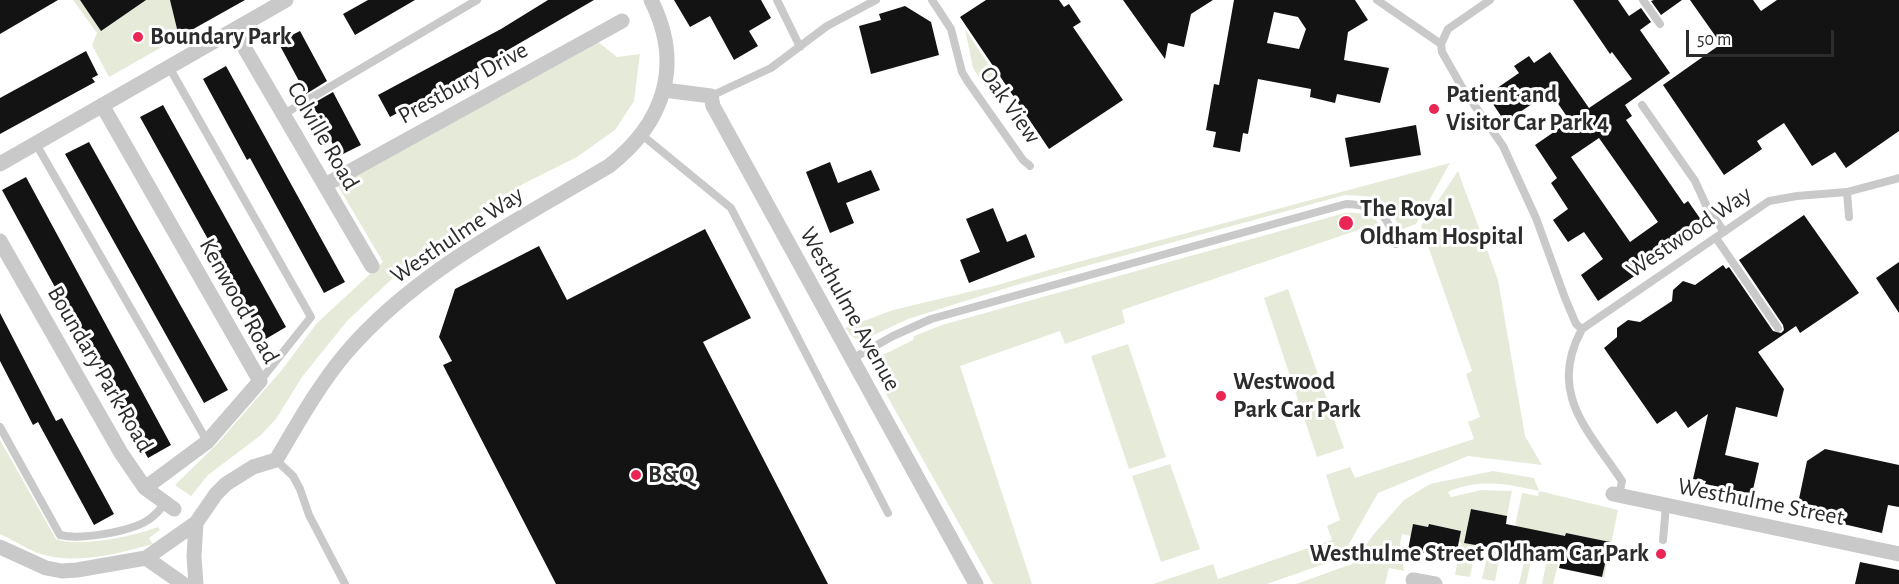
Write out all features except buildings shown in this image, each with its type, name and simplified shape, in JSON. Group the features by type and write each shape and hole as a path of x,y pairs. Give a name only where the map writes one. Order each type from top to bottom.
{"street":[{"path":"0,164 286,0"},
{"name":"Westhulme Way","path":"276,460 314,396 345,354 390,308 463,254 609,166 628,151 642,135 652,119 664,90 667,55 661,23 651,0"},
{"name":"Prestbury Drive","path":"325,185 622,21"},
{"name":"Colville Road","path":"234,30 372,266"},
{"path":"664,90 711,96"},
{"name":"Westhulme Avenue","path":"711,96 713,106 976,584"},
{"name":"Kenwood Road","path":"102,105 260,381 207,442 145,488"},
{"name":"Boundary Park Road","path":"0,241 121,453 145,488 170,506"},
{"path":"0,547 46,568 62,571 146,558 196,523 225,484 253,467 276,460"},
{"name":"Westhulme Street","path":"1616,495 1899,554"},
{"path":"196,523 194,556 196,584"},
{"path":"146,558 183,584"},
{"path":"1413,580 1432,584"}],"lane":[{"path":"284,114 477,0"},
{"path":"777,0 801,47"},
{"path":"711,96 771,68 827,26 876,0"},
{"name":"Oak View","path":"932,0 951,29 962,72 1023,160 1030,166"},
{"path":"1377,0 1441,44"},
{"path":"1490,0 1448,29 1441,44 1442,52 1467,96 1503,146 1536,218 1576,324 1582,329 1572,347 1568,365 1569,388 1583,426 1622,481 1616,495"},
{"path":"1643,0 1660,24"},
{"path":"169,67 311,317 260,381"},
{"path":"1642,105 1695,181 1706,205 1724,232"},
{"path":"642,135 731,208 888,513"},
{"path":"36,144 207,442"},
{"name":"Westwood Way","path":"1582,329 1769,201 1847,192 1899,178"},
{"path":"1847,192 1849,217"},
{"path":"852,359 893,336 931,319 1346,204 1364,205 1379,210 1391,226 1396,244"},
{"path":"1716,238 1778,328"},
{"path":"0,427 60,535 71,538 132,528 170,506"},
{"path":"276,460 293,476 309,515 345,584"},
{"path":"1663,540 1666,506"}],"green space":[{"name":"Boundary Park","path":"73,0 245,0 109,77 92,45 97,33"},
{"path":"965,29 1005,89 993,98 973,68"},
{"path":"597,41 617,57 640,54 634,101 615,130 577,157 523,184 456,229 394,277 347,321 302,377 276,419 261,435 208,475 191,496 175,485 217,444 281,371 317,323 383,262 338,186"},
{"path":"1450,163 1416,224 1400,230 1392,211 1378,197 1345,195 1013,286 908,319 863,340 854,338 845,328 893,310 994,286"},
{"path":"1458,171 1498,280 1525,436 1542,465 1468,456 1378,493 1341,558 1267,584 1153,584 1213,564 1218,579 1332,540 1327,526 1340,520 1326,475 1350,467 1355,478 1474,439 1468,422 1480,417 1466,374 1472,371 1421,226"},
{"path":"1345,213 1365,214 1375,219 1379,224 1380,237 1375,238 1370,226 1122,310 1125,323 1065,344 1060,331 960,366 1032,584 993,584 877,378 874,364 877,358 913,340 914,336 942,325"},
{"path":"1288,289 1344,448 1317,457 1264,298"},
{"path":"1128,344 1166,457 1129,469 1091,356"},
{"path":"0,440 56,539 92,542 158,527 160,530 149,538 153,544 93,557 62,558 33,551 0,534"},
{"path":"1170,464 1200,549 1161,562 1132,476"},
{"path":"1493,471 1534,478 1539,491 1482,484 1448,492 1451,497 1482,490 1512,491 1507,516 1471,509 1464,542 1476,545 1470,577 1455,575 1461,531 1429,524 1428,527 1414,524 1411,536 1402,534 1400,544 1404,571 1389,568 1385,584 1296,584 1352,564 1374,534 1404,500 1430,484"},
{"path":"1539,491 1618,510 1604,578 1602,577 1609,542 1566,533 1553,584 1542,584 1546,564 1531,561 1526,584 1519,584 1526,553 1515,526 1522,493 1538,496"},
{"path":"1489,548 1501,550 1495,581 1482,579"}],"place":[{"name":"Boundary Park","path":"138,37"},
{"name":"Patient and Visitor Car Park 4","path":"1434,109"},
{"name":"The Royal Oldham Hospital","path":"1346,223"},
{"name":"Westwood Park Car Park","path":"1221,396"},
{"name":"B&Q","path":"636,475"},
{"name":"Westhulme Street Oldham Car Park","path":"1661,554"}]}
